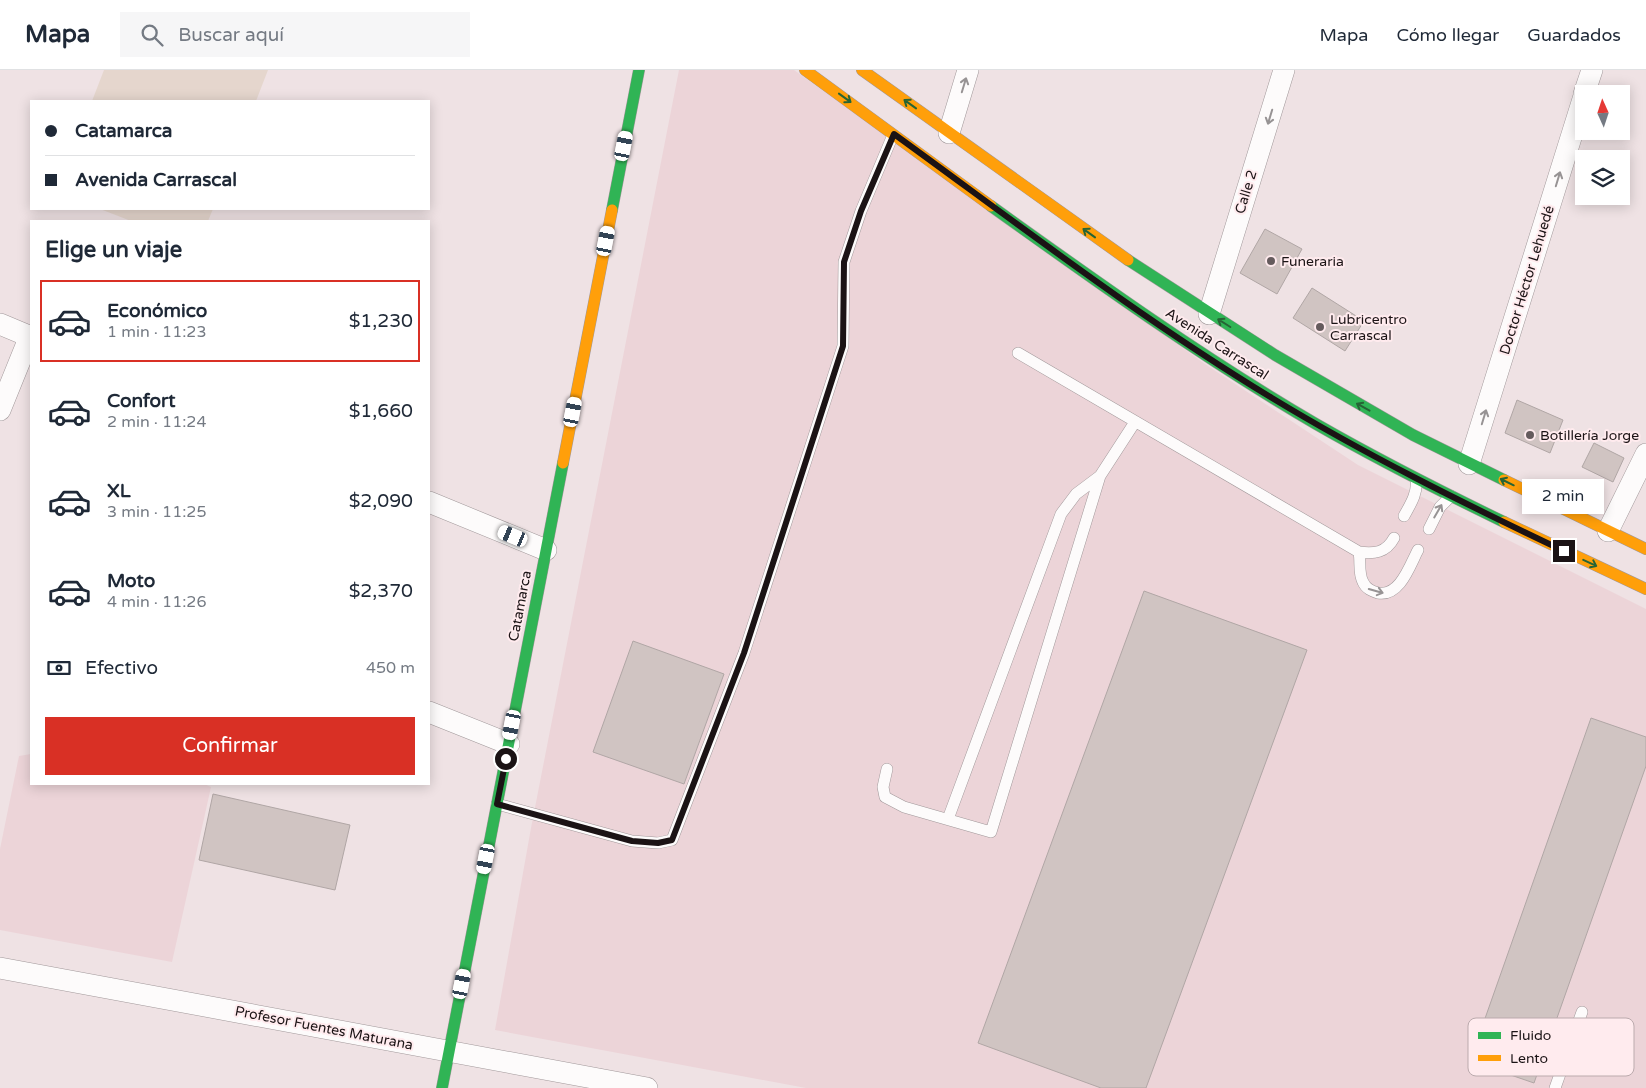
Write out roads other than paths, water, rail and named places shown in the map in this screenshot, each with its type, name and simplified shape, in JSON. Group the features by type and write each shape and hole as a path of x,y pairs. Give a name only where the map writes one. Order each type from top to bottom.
{"main road":[{"name":"Catamarca","path":"442,1088 639,70"},
{"name":"Avenida Carrascal","path":"805,70 1089,276 1194,348 1271,397 1350,443 1416,478 1646,590"},
{"name":"Avenida Carrascal","path":"862,70 1099,241 1209,314 1342,395 1413,435 1646,549"}],"street":[{"path":"949,133 968,70"},
{"name":"Calle 2","path":"1209,314 1284,70"},
{"name":"Doctor Héctor Lehuedé","path":"1587,85 1592,70"},
{"name":"Doctor Héctor Lehuedé","path":"1469,464 1575,124"},
{"path":"0,324 30,336 0,410"},
{"path":"1608,530 1646,454"},
{"path":"430,502 546,550"},
{"path":"430,712 508,744"},
{"name":"Profesor Fuentes Maturana","path":"0,968 647,1088"}],"lane":[{"path":"497,804 632,841 658,843 672,840 744,653 843,346 844,262 861,211 894,134"},
{"path":"1018,353 1359,552 1370,554 1381,552 1389,546 1394,538"},
{"path":"887,769 883,787 884,797 904,808 991,832 1100,476 1135,422"},
{"path":"948,819 1061,514 1076,494 1100,476"},
{"path":"1404,516 1415,495 1416,478"},
{"path":"1429,529 1440,508 1451,496"},
{"path":"1359,552 1361,562 1359,572 1363,584 1371,591 1383,594 1396,588 1418,550"},
{"path":"1580,1018 1582,1012"},
{"path":"1556,1088 1560,1076"}],"place":[{"name":"Funeraria","path":"1271,261"},
{"name":"Lubricentro Carrascal","path":"1320,327"},
{"name":"Botillería Jorge","path":"1530,435"}]}
